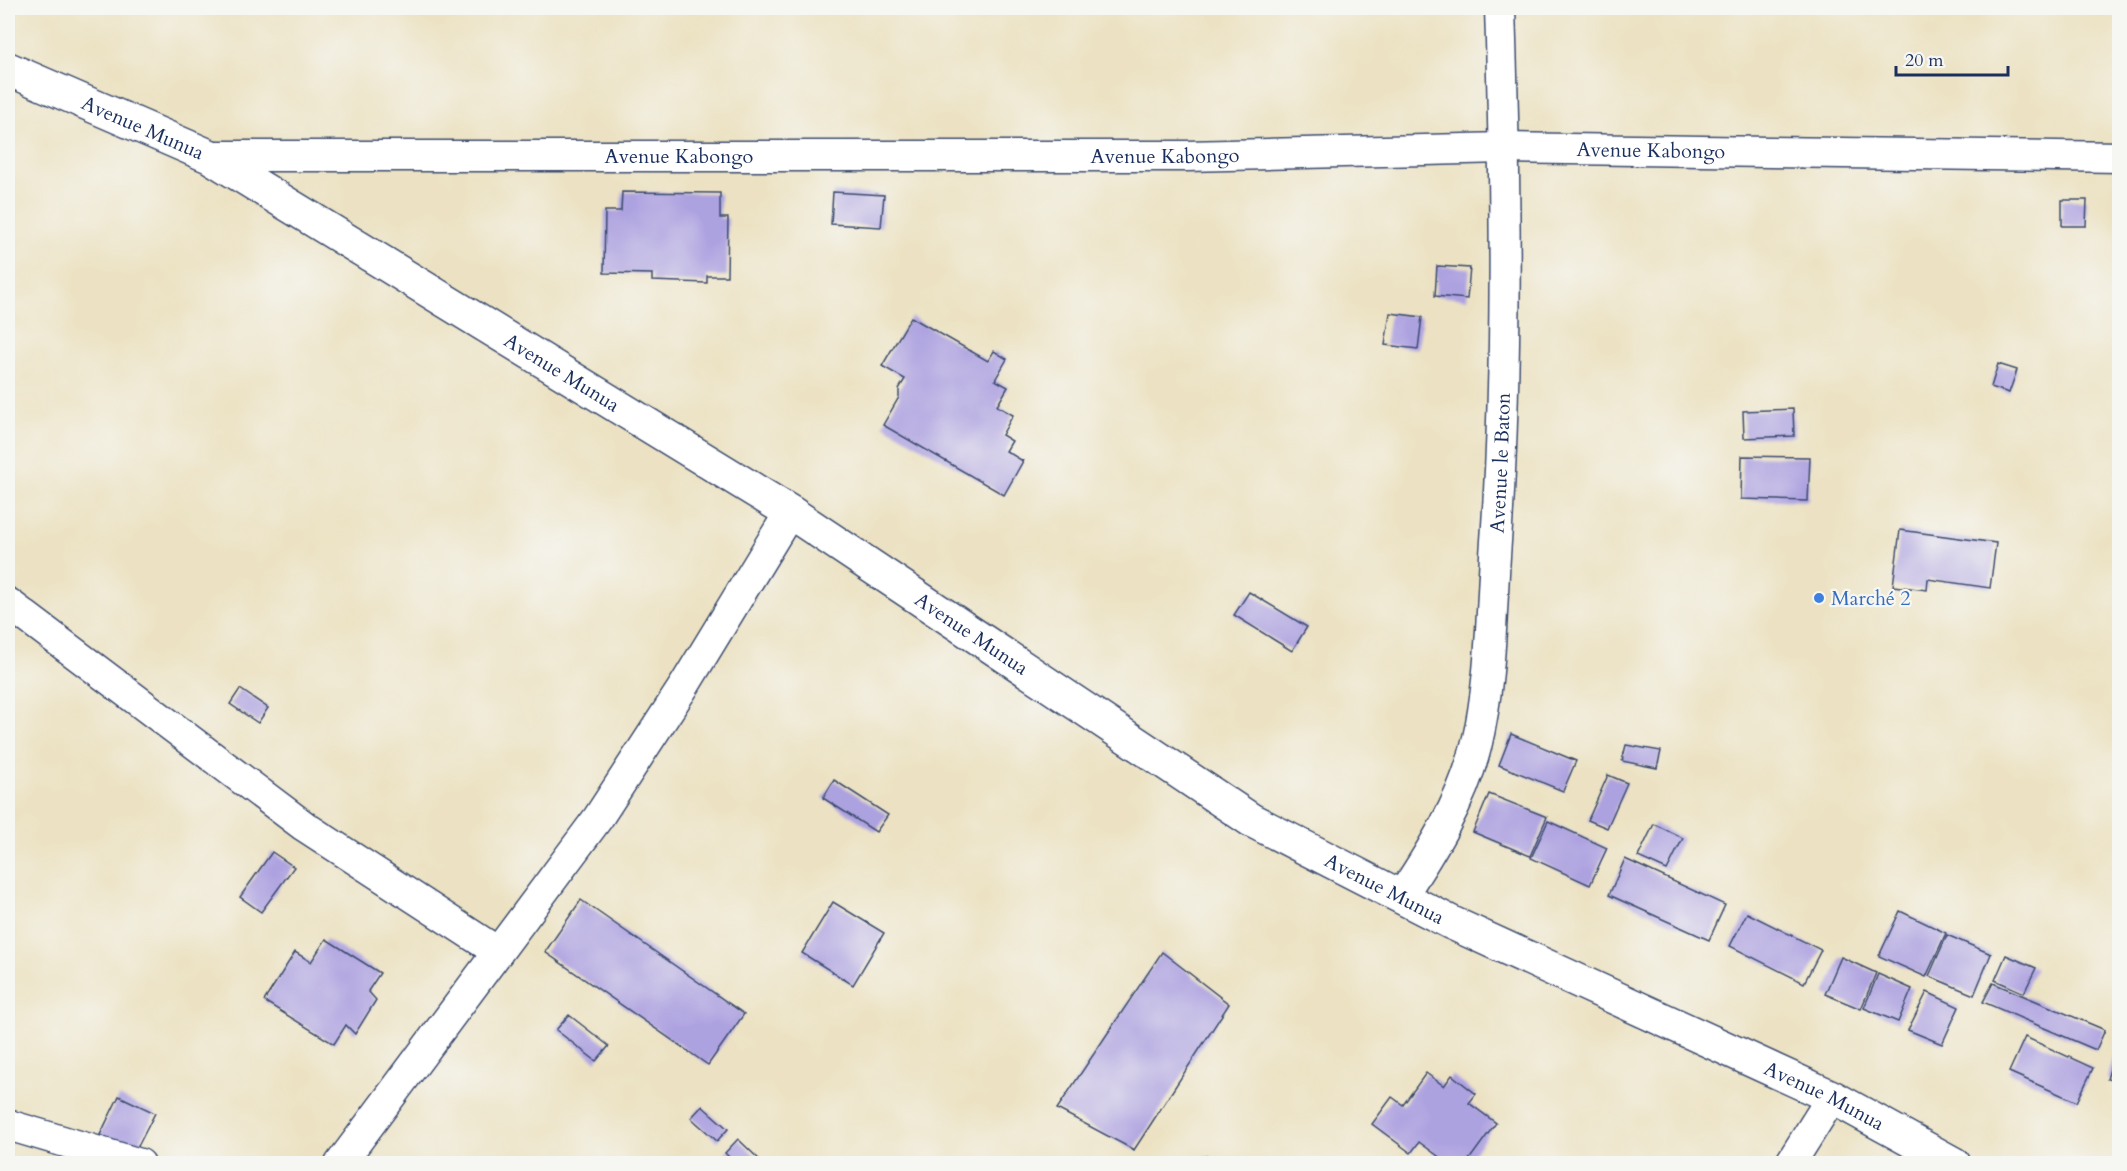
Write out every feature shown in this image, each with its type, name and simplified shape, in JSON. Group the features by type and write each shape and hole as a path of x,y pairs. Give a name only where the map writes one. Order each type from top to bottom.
{"main road":[{"name":"Avenue Munua","path":"8,69 209,156 790,512 1251,820 1401,897 1832,1097 1954,1164"}],"street":[{"name":"Avenue le Baton","path":"1401,897 1443,830 1463,786 1476,746 1485,690 1499,501 1505,148 1500,8"},
{"name":"Avenue Kabongo","path":"209,156 1187,156 1505,148 2120,157"},
{"path":"340,1164 598,818 684,686 790,512"},
{"path":"8,603 304,825 498,952"},
{"path":"1790,1164 1832,1097"},
{"path":"8,1125 140,1164"}],"building":[{"path":"622,192 720,193 720,218 728,218 727,276 707,276 707,283 652,281 652,274 604,273 605,211 621,211"},
{"path":"833,192 884,195 881,227 831,224"},
{"path":"2062,200 2087,200 2086,226 2062,226"},
{"path":"1437,266 1470,268 1467,299 1435,296"},
{"path":"1390,313 1422,317 1418,349 1385,345"},
{"path":"911,317 988,361 994,351 1007,359 995,380 1008,387 997,406 1013,415 1002,435 1012,441 1006,451 1023,461 1004,495 883,425 899,397 899,389 905,379 882,366"},
{"path":"1998,364 2017,370 2009,393 1991,387"},
{"path":"1793,409 1794,436 1744,438 1743,411"},
{"path":"1742,456 1810,457 1808,501 1741,499"},
{"path":"1900,530 1996,543 1990,588 1928,579 1927,590 1893,586"},
{"path":"1249,592 1307,627 1292,651 1234,615"},
{"path":"240,689 268,708 258,723 230,704"},
{"path":"1511,734 1576,761 1563,791 1499,765"},
{"path":"1626,745 1661,751 1657,768 1622,761"},
{"path":"1608,775 1627,783 1607,828 1588,820"},
{"path":"834,780 888,815 876,832 823,798"},
{"path":"1489,794 1547,817 1530,856 1473,832"},
{"path":"1548,821 1607,848 1590,885 1531,858"},
{"path":"1654,824 1683,838 1667,870 1638,857"},
{"path":"272,852 294,867 261,912 240,897"},
{"path":"1625,859 1725,905 1709,940 1609,895"},
{"path":"581,900 744,1014 708,1065 545,952"},
{"path":"833,902 884,933 853,985 802,953"},
{"path":"1900,911 1946,933 1926,977 1879,956"},
{"path":"1747,913 1821,950 1804,983 1730,946"},
{"path":"1947,935 1991,954 1974,995 1929,976"},
{"path":"326,939 380,973 368,991 376,1000 355,1034 346,1025 334,1044 264,1001 295,952 311,962"},
{"path":"1162,952 1229,1004 1134,1150 1057,1109"},
{"path":"2006,955 2036,968 2024,993 1995,980"},
{"path":"1841,957 1876,973 1861,1009 1825,994"},
{"path":"1878,974 1912,989 1898,1022 1864,1008"},
{"path":"1993,983 2105,1030 2096,1050 1983,1002"},
{"path":"1927,992 1959,1007 1942,1044 1908,1030"},
{"path":"569,1015 609,1046 596,1061 556,1030"},
{"path":"2025,1037 2093,1068 2077,1102 2009,1072"},
{"path":"2120,1041 2120,1082 2107,1079"},
{"path":"1426,1073 1444,1086 1452,1075 1476,1094 1469,1103 1496,1123 1466,1164 1449,1164 1419,1142 1411,1153 1372,1124 1392,1097 1403,1105"},
{"path":"119,1096 155,1113 135,1152 100,1135"},
{"path":"702,1106 728,1129 717,1141 691,1118"},
{"path":"738,1139 764,1164 736,1164 725,1153"},
{"path":"1206,1156 1219,1164 1202,1164"}],"place":[{"name":"Marché 2","path":"1819,598"}]}
